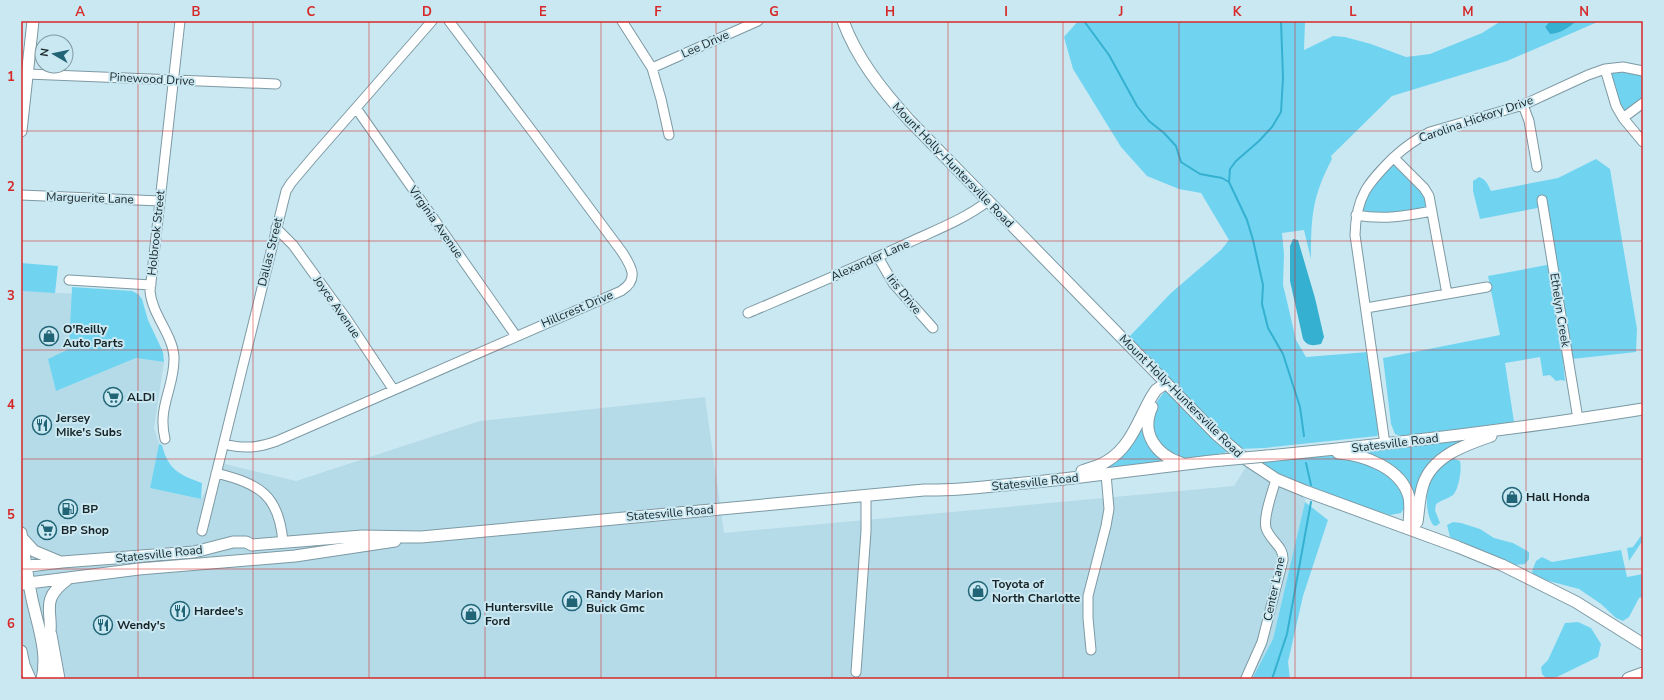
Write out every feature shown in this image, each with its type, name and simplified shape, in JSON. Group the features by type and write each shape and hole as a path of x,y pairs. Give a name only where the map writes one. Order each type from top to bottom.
{"highway":[{"path":"50,635 58,679"},
{"path":"44,659 50,679"},
{"path":"1629,679 1643,674"}],"main road":[{"path":"21,131 33,21"},
{"name":"Mount Holly-Huntersville Road","path":"843,21 859,56 879,86 909,120 1166,383 1234,450 1253,465 1276,479 1305,491 1436,538 1502,565 1551,588 1596,613 1643,644"},
{"path":"1166,383 1151,409 1148,419 1151,439 1160,452 1170,459 1183,464"},
{"path":"1082,472 1108,460 1120,451 1133,434 1156,390 1166,383"},
{"name":"Statesville Road","path":"25,583 139,569 226,563 350,549 415,537 866,495 924,490 945,491 1130,472 1146,468 1385,444 1516,428 1643,409"},
{"path":"1409,528 1417,522 1421,493 1425,480 1437,463 1460,448 1516,428"},
{"path":"1310,452 1342,453 1361,457 1377,463 1393,473 1404,485 1409,497 1409,528"},
{"name":"Statesville Road","path":"924,490 944,484 1130,467 1146,468"},
{"path":"1420,509 1423,523 1436,538"},
{"path":"21,536 34,551 62,562"},
{"path":"21,536 25,583 44,659"},
{"name":"Statesville Road","path":"24,567 62,562 194,552 232,542 246,542 252,545 362,536 415,537"},
{"path":"226,563 228,557 230,556 250,555 253,552 252,545"},
{"path":"42,679 44,659 50,635 49,610 52,595 57,587 69,578"},
{"path":"21,651 24,665 30,679"}],"street":[{"name":"Holbrook Street","path":"165,439 162,415 172,376 174,356 171,345 151,299 151,285 180,21"},
{"name":"Dallas Street","path":"202,530 283,200 291,182 432,21"},
{"name":"Hillcrest Drive","path":"224,444 245,448 261,446 277,441 393,389 622,291 629,284 632,272 631,267 622,252 448,21"},
{"path":"622,21 652,68 669,135"},
{"name":"Lee Drive","path":"652,68 758,21"},
{"name":"Carolina Hickory Drive","path":"1385,444 1355,235 1356,215 1363,196 1374,178 1416,138 1430,132 1523,105 1588,75 1605,69 1623,67 1643,71"},
{"path":"1605,69 1616,106 1623,118 1643,142"},
{"name":"Pinewood Drive","path":"27,74 276,84"},
{"path":"1623,118 1643,103"},
{"path":"1523,105 1531,130 1537,167"},
{"name":"Virginia Avenue","path":"356,108 516,336"},
{"path":"1394,158 1428,193 1447,294"},
{"name":"Marguerite Lane","path":"21,195 160,201"},
{"name":"Ethelyn Creek","path":"1542,200 1578,419"},
{"name":"Alexander Lane","path":"748,313 878,257 972,212 988,201"},
{"path":"1356,215 1394,218 1432,211"},
{"name":"Joyce Avenue","path":"276,228 293,245 352,327 393,389"},
{"name":"Iris Drive","path":"878,257 893,283 933,328"},
{"path":"69,280 151,285"},
{"path":"1366,308 1487,287"},
{"path":"216,474 248,483 258,488 268,498 276,509 281,522 283,542"},
{"path":"1092,650 1088,618 1088,596 1109,509 1106,474"},
{"name":"Center Lane","path":"1246,678 1264,636 1283,560 1281,550 1268,533 1266,524 1276,479"},
{"path":"856,672 866,531 866,495"}],"shaded area":[{"path":"1579,20 1600,21 1507,61 1392,96 1331,156 1332,159 1320,185 1314,208 1311,231 1311,259 1304,230 1282,233 1284,254 1283,285 1296,340 1306,357 1368,352 1379,431 1377,436 1264,448 1238,449 1129,337 1171,293 1221,250 1229,240 1201,193 1179,189 1147,176 1121,147 1073,69 1064,37 1078,21 1305,21 1304,50 1333,36 1345,37 1371,44 1406,57 1430,54 1482,33 1501,21 1550,21 1545,27 1550,34 1554,34"},
{"path":"1550,21 1577,21 1568,28 1554,34 1550,34 1545,27"},
{"path":"1605,69 1643,71 1643,103 1623,118"},
{"path":"1394,158 1424,188 1432,211 1369,217 1358,209 1363,196"},
{"path":"1596,159 1610,169 1637,329 1636,352 1563,360 1565,381 1556,381 1550,375 1543,376 1540,357 1505,363 1514,422 1401,436 1395,434 1391,424 1383,358 1500,335 1488,276 1552,264 1543,207 1480,219 1473,191 1473,181 1479,177 1483,179 1491,191 1558,178"},
{"path":"1293,239 1298,240 1315,298 1324,337 1321,344 1310,345 1303,339 1290,281 1290,246"},
{"path":"21,263 58,266 55,293 21,291"},
{"path":"72,287 132,291 138,294 142,299 148,320 163,352 164,362 136,358 56,391 48,359 69,349"},
{"path":"21,291 98,295 56,391 136,358 164,362 154,428 159,444 150,488 201,499 216,473 224,444 225,464 296,481 480,421 705,397 724,533 1234,486 1249,462 1305,491 1305,502 1273,639 1252,679 21,679"},
{"path":"1166,390 1228,452 1191,459 1181,459 1168,455 1153,433 1153,413 1158,400"},
{"path":"1146,424 1171,461 1094,469 1139,427"},
{"path":"1485,435 1435,462 1418,505 1408,487 1352,452"},
{"path":"159,444 162,445 171,466 181,474 202,483 201,499 150,488"},
{"path":"1341,456 1356,458 1393,477 1405,497 1405,507 1401,513 1390,515 1322,493 1271,470 1262,462 1274,461 1281,457"},
{"path":"1453,458 1460,461 1460,479 1453,495 1436,504 1435,510 1440,523 1436,526 1433,525 1428,514 1428,489 1432,478 1438,469"},
{"path":"1305,502 1328,520 1303,596 1288,662 1290,679 1252,679 1273,639"},
{"path":"1453,522 1480,529 1494,538 1513,543 1529,552 1529,559 1525,564 1515,565 1450,537 1447,525"},
{"path":"1643,533 1643,540 1629,561 1627,548 1633,547"},
{"path":"1621,550 1627,577 1643,574 1643,597 1639,598 1629,617 1623,621 1616,618 1601,604 1579,589 1545,580 1533,574 1532,571 1536,561 1542,557 1552,562"},
{"path":"1578,622 1591,628 1601,644 1598,657 1557,677 1547,679 1542,674 1541,667 1548,660 1565,623"}],"waterway":[{"path":"1084,21 1109,55 1137,106 1149,121 1164,133 1176,146 1181,162 1200,174 1222,178 1229,182"},
{"path":"1281,21 1283,78 1281,112 1272,127 1259,141 1236,161 1230,169 1229,182 1247,220 1253,240 1263,285 1262,304 1268,328 1283,354 1300,407 1304,436"},
{"path":"1306,463 1311,485"},
{"path":"1272,679 1287,634 1311,502"}],"place":[{"name":"O'Reilly Auto Parts","path":"49,336"},
{"name":"ALDI","path":"113,397"},
{"name":"Jersey Mike's Subs","path":"42,425"},
{"name":"Hall Honda","path":"1512,497"},
{"name":"BP","path":"68,509"},
{"name":"BP Shop","path":"47,530"},
{"name":"Toyota of North Charlotte","path":"978,591"},
{"name":"Randy Marion Buick Gmc","path":"572,601"},
{"name":"Hardee's","path":"180,611"},
{"name":"Huntersville Ford","path":"471,614"},
{"name":"Wendy's","path":"103,625"}]}
